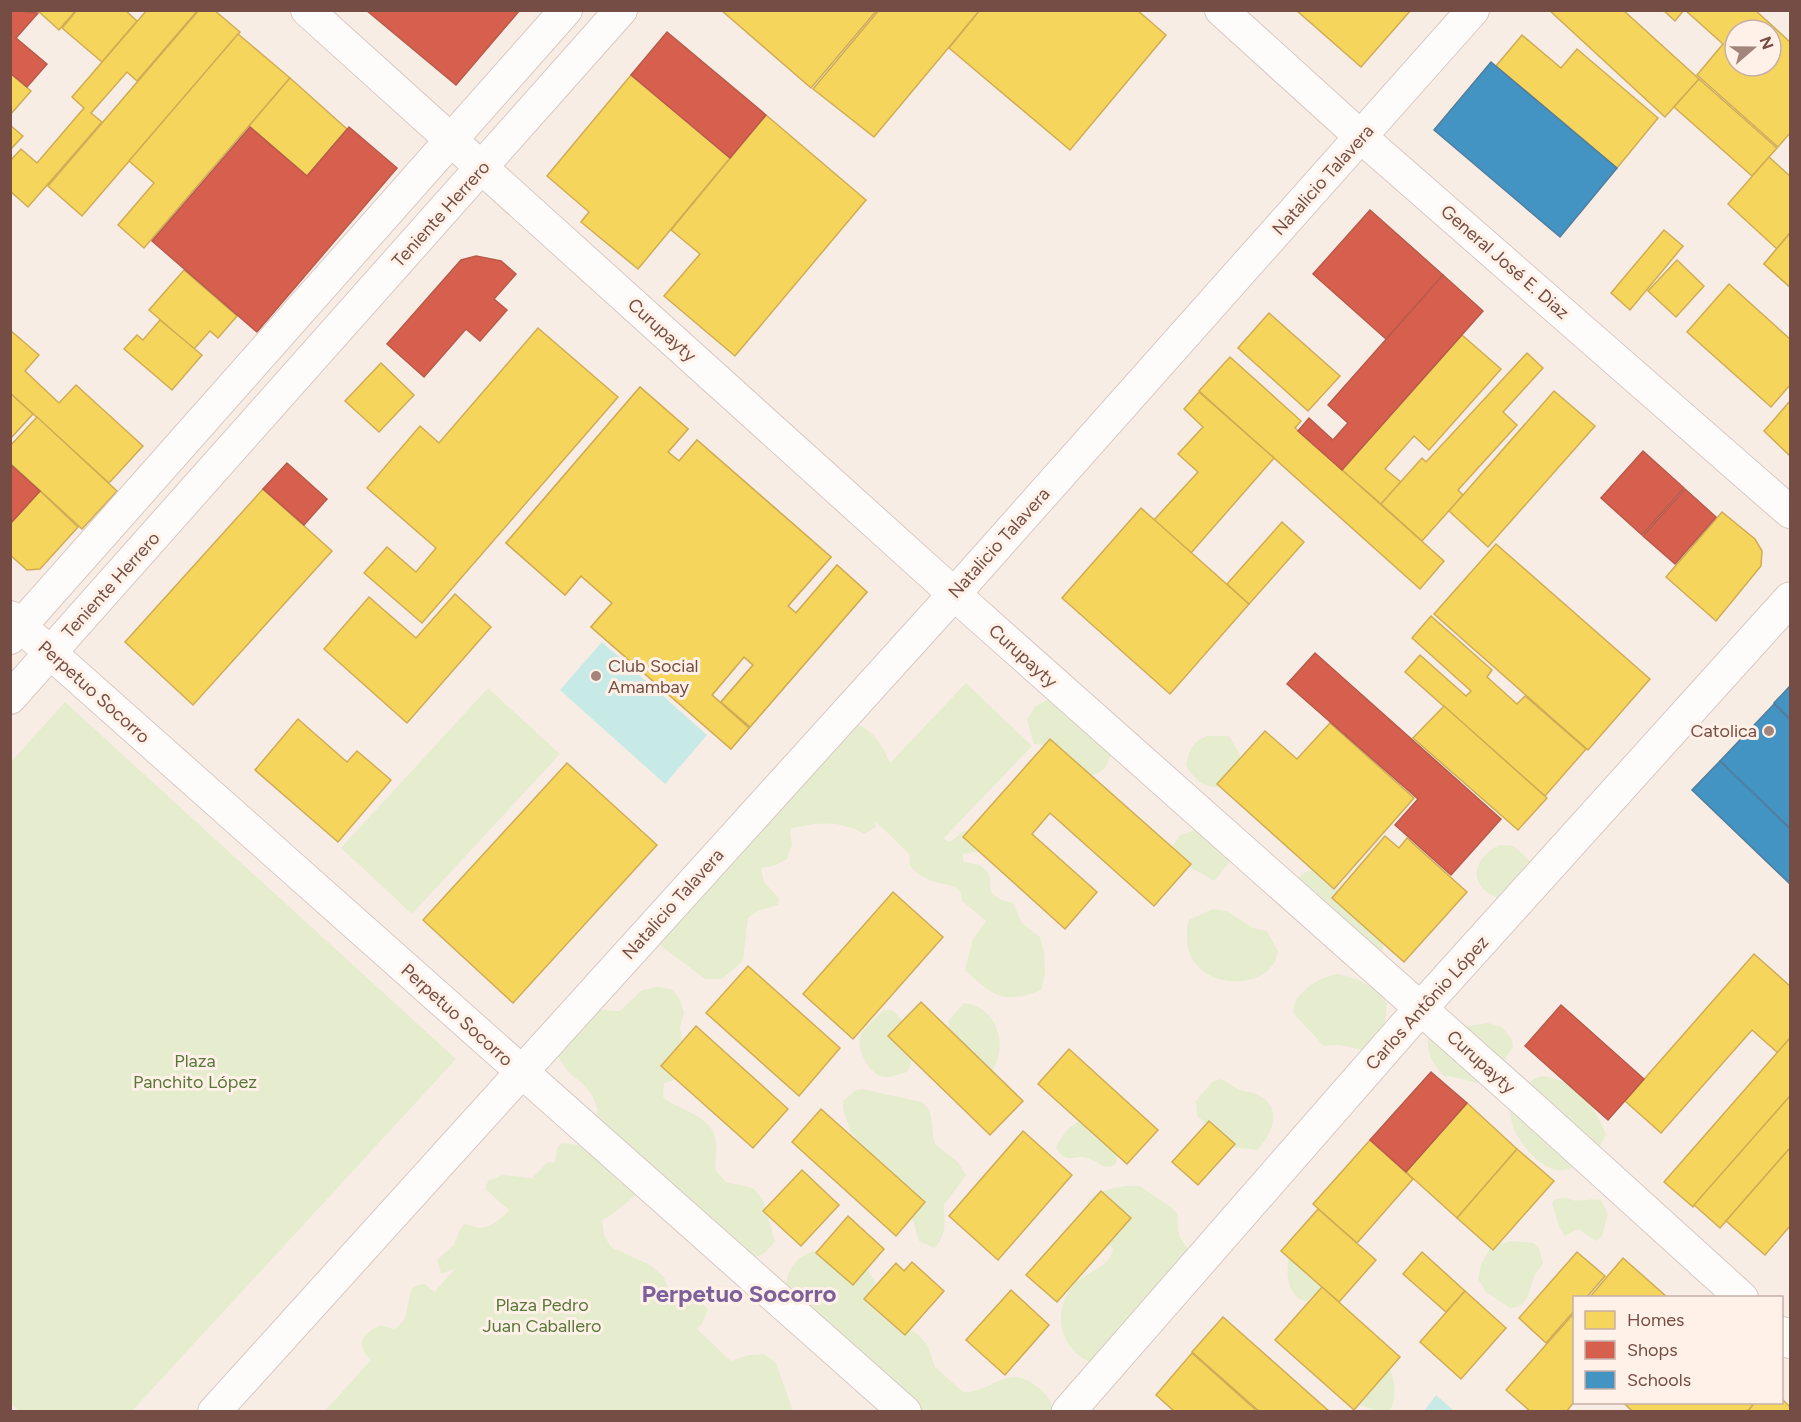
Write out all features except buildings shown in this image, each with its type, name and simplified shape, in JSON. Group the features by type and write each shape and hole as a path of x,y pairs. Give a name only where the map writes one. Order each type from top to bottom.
{"street":[{"name":"Curupayty","path":"307,10 954,594 1421,1008 1740,1296"},
{"path":"14,627 230,390 566,10"},
{"name":"Teniente Herrero","path":"10,698 621,10"},
{"name":"General José E. Diaz","path":"1221,10 1361,137 1791,512"},
{"name":"Natalicio Talavera","path":"214,1412 954,594 1473,10"},
{"path":"230,390 260,418"},
{"name":"Carlos Antônio López","path":"1068,1412 1421,1008 1791,599"},
{"name":"Perpetuo Socorro","path":"14,627 51,653 905,1412"}],"green space":[{"path":"966,683 1032,746 943,839 950,842 962,832 977,827 986,850 963,854 963,861 980,865 985,869 989,874 990,888 995,896 1013,903 1022,923 1040,937 1044,952 1045,974 1041,990 1017,997 1000,995 983,986 965,970 973,939 986,921 962,901 961,893 956,887 931,881 915,871 910,866 909,854 874,820 876,827 864,834 837,824 810,825 790,829 792,845 787,859 774,866 761,868 764,882 779,898 778,905 757,911 748,918 743,961 722,979 705,979 657,943 756,831 768,824 776,810 849,721 864,728 875,737 890,763"},
{"path":"488,688 560,754 412,914 341,848"},
{"path":"1049,699 1114,746 1103,770 1087,777 1055,751 1041,744 1034,744 1027,720 1035,706"},
{"name":"Plaza Panchito López","path":"65,702 456,1059 132,1411 19,1411 11,1404 11,762"},
{"path":"1207,736 1229,736 1240,755 1241,780 1217,787 1203,784 1191,774 1186,765 1190,751 1198,741"},
{"path":"1195,830 1210,832 1233,858 1214,881 1186,865 1171,848 1180,835"},
{"path":"1499,845 1514,846 1535,866 1504,900 1484,890 1477,876 1482,860"},
{"path":"1320,870 1383,941 1383,949 1372,961 1296,884 1305,873"},
{"path":"1212,909 1227,911 1253,928 1267,931 1278,951 1273,965 1262,974 1248,980 1232,981 1217,978 1203,971 1192,959 1187,942 1187,928 1189,920"},
{"path":"1336,974 1364,983 1387,1003 1382,1030 1375,1040 1363,1050 1339,1045 1324,1046 1293,1013 1297,999 1302,993 1321,979"},
{"name":"Plaza Pedro Juan Caballero","path":"657,987 672,989 680,1000 684,1013 680,1028 683,1043 677,1079 664,1083 663,1097 709,1125 716,1142 716,1171 726,1182 753,1188 763,1200 775,1241 763,1254 753,1257 725,1250 701,1210 691,1199 648,1185 620,1209 602,1220 604,1235 611,1247 652,1266 664,1277 669,1291 698,1299 708,1309 702,1324 697,1329 731,1361 749,1355 764,1354 776,1363 793,1411 324,1412 371,1360 363,1349 365,1336 380,1325 395,1329 405,1319 411,1289 425,1284 434,1292 456,1268 441,1274 437,1260 454,1245 460,1229 465,1224 480,1228 487,1227 509,1210 485,1189 488,1181 503,1175 532,1178 548,1162 555,1163 557,1148 562,1143 586,1146 598,1110 592,1095 569,1073 552,1048 590,1009 620,1011 642,990"},
{"path":"964,1003 985,1011 997,1029 999,1050 992,1071 978,1073 948,1035 949,1020"},
{"path":"884,1010 892,1010 904,1023 912,1047 911,1064 907,1072 887,1077 873,1071 860,1047 861,1035"},
{"path":"1445,1018 1466,1026 1488,1023 1502,1027 1512,1039 1513,1047 1500,1067 1495,1083 1444,1076 1439,1071 1429,1050 1428,1032"},
{"path":"1542,1076 1565,1083 1582,1095 1606,1134 1595,1150 1569,1169 1557,1170 1540,1162 1524,1146 1513,1127 1511,1108 1513,1103 1530,1082"},
{"path":"1219,1079 1242,1091 1254,1093 1270,1105 1273,1112 1271,1128 1257,1150 1233,1147 1197,1116 1196,1101 1212,1082"},
{"path":"862,1089 922,1102 931,1116 935,1144 958,1162 966,1175 944,1205 943,1233 934,1248 919,1241 910,1211 850,1131 843,1109 843,1101 854,1091"},
{"path":"1081,1120 1117,1154 1116,1164 1105,1167 1090,1159 1067,1158 1056,1148 1069,1128"},
{"path":"1125,1186 1140,1186 1172,1208 1177,1214 1179,1235 1196,1263 1090,1362 1080,1356 1066,1339 1062,1329 1062,1308 1072,1287 1083,1277 1101,1267 1113,1250 1084,1213 1089,1200 1099,1193"},
{"path":"1555,1199 1601,1200 1608,1214 1602,1236 1596,1241 1578,1229 1565,1236 1559,1227 1552,1203"},
{"path":"1512,1241 1534,1243 1539,1248 1543,1263 1535,1275 1528,1297 1522,1304 1510,1308 1486,1292 1478,1279 1481,1265 1491,1246"},
{"path":"826,1248 862,1262 905,1327 918,1334 928,1346 935,1367 963,1392 984,1388 1009,1377 1018,1377 1028,1380 1042,1391 1054,1411 921,1411 910,1393 891,1383 784,1295 787,1276 795,1262 808,1253"},
{"path":"1290,1253 1327,1278 1307,1301 1300,1299 1291,1289 1288,1275"},
{"path":"1389,1367 1395,1389 1394,1401 1389,1411 1377,1411 1355,1403"}],"water":[{"path":"602,642 707,735 665,784 560,690"},
{"path":"1436,1395 1454,1411 1424,1411"}],"place":[{"name":"Club Social Amambay","path":"596,676"},
{"name":"Catolica","path":"1769,731"}],"district":[{"name":"Perpetuo Socorro","path":"739,1293"}]}
